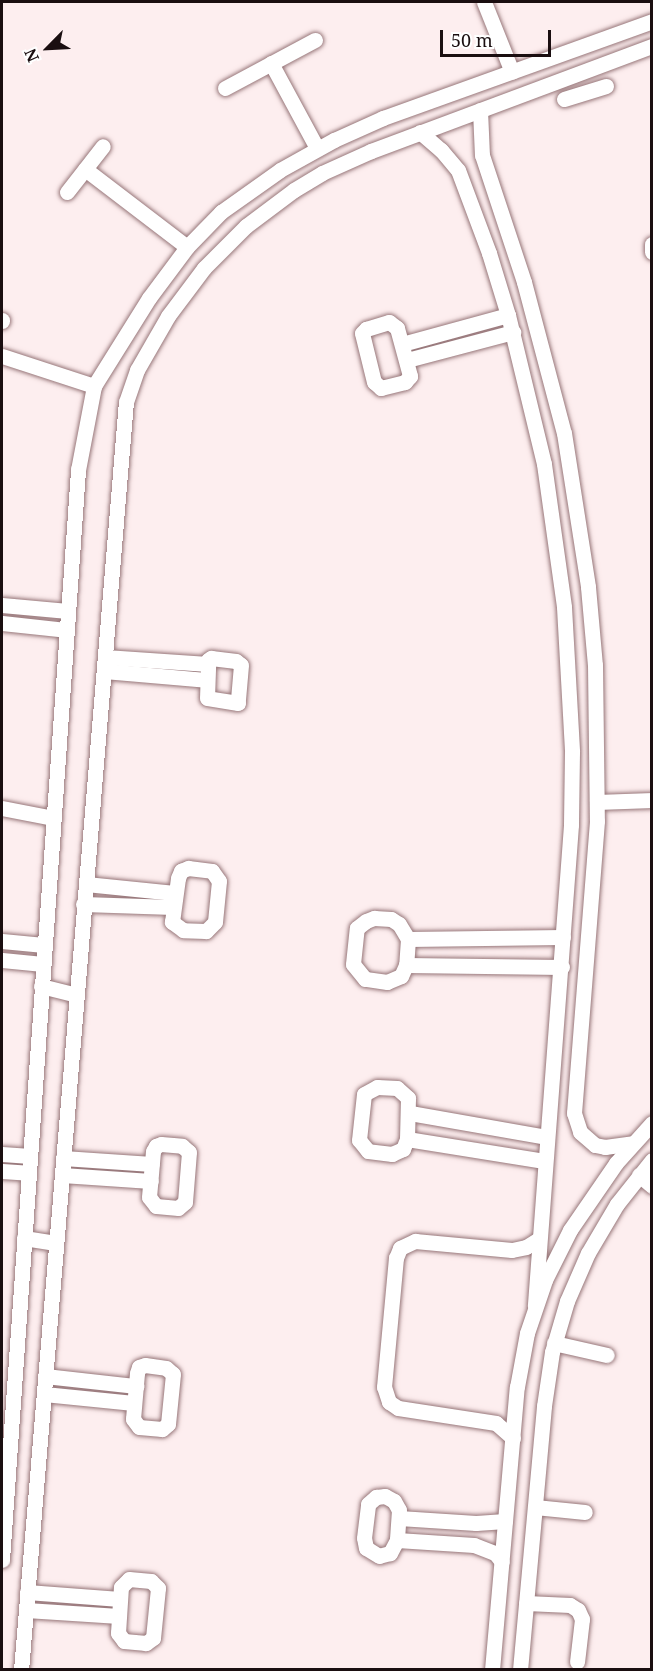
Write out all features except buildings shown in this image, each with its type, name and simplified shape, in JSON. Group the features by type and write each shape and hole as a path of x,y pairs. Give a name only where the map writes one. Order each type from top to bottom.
{"street":[{"path":"484,2 512,72"},
{"path":"2,1560 8,1372 24,1238 78,470 94,386 148,298 187,247 221,212 250,190 317,148 383,118 651,21"},
{"path":"225,88 315,40"},
{"path":"21,1670 126,402 137,370 168,316 197,276 224,246 267,208 322,173 420,132 651,46"},
{"path":"271,63 317,148"},
{"path":"580,72 586,92"},
{"path":"564,99 606,86"},
{"path":"480,110 482,155 546,357 578,510 595,665 597,802 592,899 574,1113 580,1132 595,1145 605,1147 633,1143"},
{"path":"420,132 441,150 458,170 489,253 508,315 544,464 564,607 572,752 567,900 544,1161 535,1306"},
{"path":"68,192 103,146"},
{"path":"85,169 187,247"},
{"path":"250,190 267,208"},
{"path":"651,244 651,252"},
{"path":"402,344 508,315"},
{"path":"392,323 397,328 402,344 410,376 408,381 384,388 378,387 374,382 362,333 366,329 392,323"},
{"path":"407,360 513,332"},
{"path":"2,356 94,386"},
{"path":"2,605 68,611"},
{"path":"2,623 66,630"},
{"path":"211,658 236,661 241,665 240,702 210,701 206,695 208,664 211,658"},
{"path":"104,664 208,664"},
{"path":"104,664 206,680"},
{"path":"597,802 651,800"},
{"path":"2,808 53,818"},
{"path":"83,904 174,900 86,884"},
{"path":"567,900 592,899"},
{"path":"374,918 391,919 406,931 408,939 406,964 401,976 387,982 365,979 353,964 357,928 374,918"},
{"path":"408,939 563,937"},
{"path":"2,941 45,945"},
{"path":"2,960 43,964"},
{"path":"406,964 562,967"},
{"path":"41,986 76,996"},
{"path":"376,1087 397,1088 408,1098 410,1113 407,1139 403,1149 392,1154 374,1153 362,1146 359,1140 364,1094 376,1087"},
{"path":"410,1113 546,1137"},
{"path":"492,1670 521,1360 535,1306 570,1230 600,1185 651,1124"},
{"path":"407,1139 544,1161"},
{"path":"158,1144 183,1146 188,1149 190,1155 183,1205 178,1208 153,1204 149,1197 150,1181 154,1148 158,1144"},
{"path":"2,1154 30,1156"},
{"path":"63,1158 152,1164"},
{"path":"520,1670 547,1379 554,1343 567,1301 588,1253 617,1204 651,1160"},
{"path":"2,1171 28,1173"},
{"path":"62,1175 150,1181"},
{"path":"639,1175 651,1186"},
{"path":"24,1238 56,1243"},
{"path":"513,1438 496,1423 398,1408 386,1397 384,1387 396,1258 400,1248 415,1241 512,1250 526,1247 539,1239"},
{"path":"554,1343 607,1355"},
{"path":"142,1366 166,1368 171,1371 173,1377 167,1426 162,1429 136,1426 133,1419 134,1403 138,1370 142,1366"},
{"path":"45,1376 136,1386"},
{"path":"44,1394 134,1403"},
{"path":"385,1496 397,1505 399,1518 397,1540 393,1549 385,1555 370,1552 364,1538 367,1508 376,1497 385,1496"},
{"path":"535,1507 585,1512"},
{"path":"399,1518 476,1523 505,1521"},
{"path":"397,1540 474,1545 495,1553 502,1562"},
{"path":"126,1580 151,1581 156,1585 158,1591 152,1640 146,1643 121,1639 118,1633 120,1599 122,1584 126,1580"},
{"path":"27,1592 120,1599"},
{"path":"526,1603 570,1605 578,1610 582,1619 578,1662"},
{"path":"26,1610 119,1616"}]}
